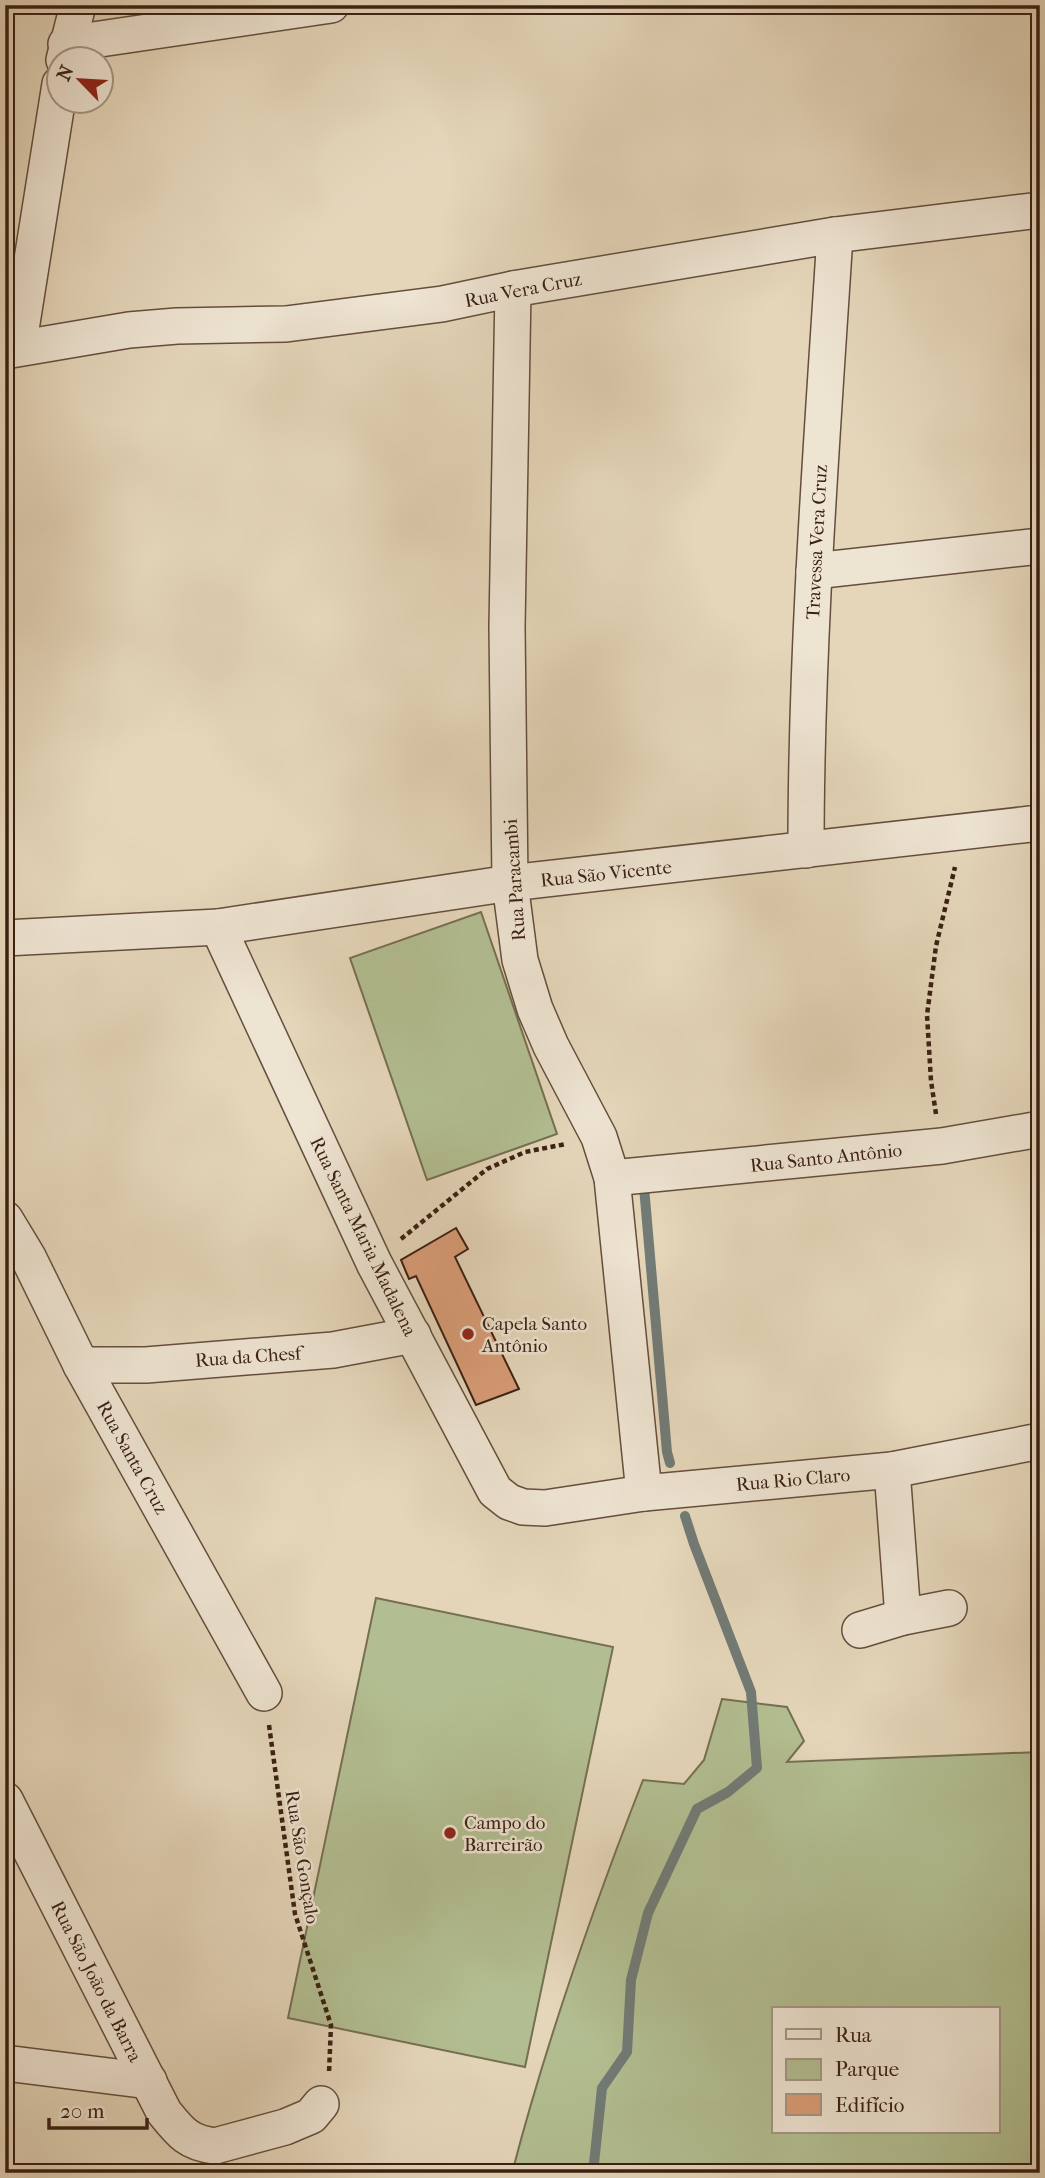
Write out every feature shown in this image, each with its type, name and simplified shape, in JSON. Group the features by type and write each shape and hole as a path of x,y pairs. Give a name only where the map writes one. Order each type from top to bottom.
{"street":[{"path":"67,46 78,5"},
{"path":"99,46 331,5"},
{"path":"12,349 54,116"},
{"name":"Rua Vera Cruz","path":"12,349 129,330 177,326 285,324 442,304 513,289 835,235 1040,210"},
{"name":"Travessa Vera Cruz","path":"806,850 806,732 835,235"},
{"name":"Rua Paracambi","path":"513,289 507,627 510,883 520,960 536,1009 551,1046 599,1137 612,1178 644,1493"},
{"path":"814,571 1040,546"},
{"name":"Rua São Vicente","path":"5,938 218,927 510,883 1040,823"},
{"name":"Rua Santa Maria Madalena","path":"218,927 374,1263 495,1491 509,1502 523,1507 545,1508"},
{"name":"Rua Santo Antônio","path":"612,1178 942,1146 1040,1129"},
{"name":"Rua Santa Cruz","path":"5,1219 28,1257 81,1365 264,1693"},
{"name":"Rua da Chesf","path":"81,1365 146,1365 333,1350 413,1335"},
{"name":"Rua Rio Claro","path":"545,1508 644,1493 892,1470 1040,1441"},
{"path":"892,1470 903,1617"},
{"path":"860,1630 903,1617 948,1608"},
{"name":"Rua São João da Barra","path":"5,1800 164,2112 183,2136 203,2145 215,2146 285,2127 311,2116 321,2104"},
{"path":"5,2063 149,2081"}],"path":[{"path":"942,1146 931,1081 927,1015 936,946 953,869 996,828"},
{"path":"374,1263 456,1192 487,1169 525,1152 599,1137"},
{"name":"Rua São Gonçalo","path":"264,1693 295,1914 331,2025 328,2086 321,2104"}],"green space":[{"path":"481,912 557,1134 427,1180 350,958"},
{"name":"Campo do Barreirão","path":"376,1598 613,1647 525,2067 288,2018"},
{"path":"722,1699 787,1707 804,1741 787,1762 1040,1752 1040,2173 512,2173 572,1974 643,1780 684,1784 704,1760"}],"building":[{"name":"Capela Santo Antônio","path":"456,1228 468,1249 455,1257 519,1389 476,1405 416,1276 409,1279 401,1260"}],"waterway":[{"path":"644,1187 670,1463"},
{"path":"593,2173 602,2088 627,2052 631,1980 648,1913 697,1809 728,1792 757,1768 751,1692 685,1516"}],"place":[{"name":"Capela Santo Antônio","path":"468,1334"},
{"name":"Campo do Barreirão","path":"450,1833"}]}
